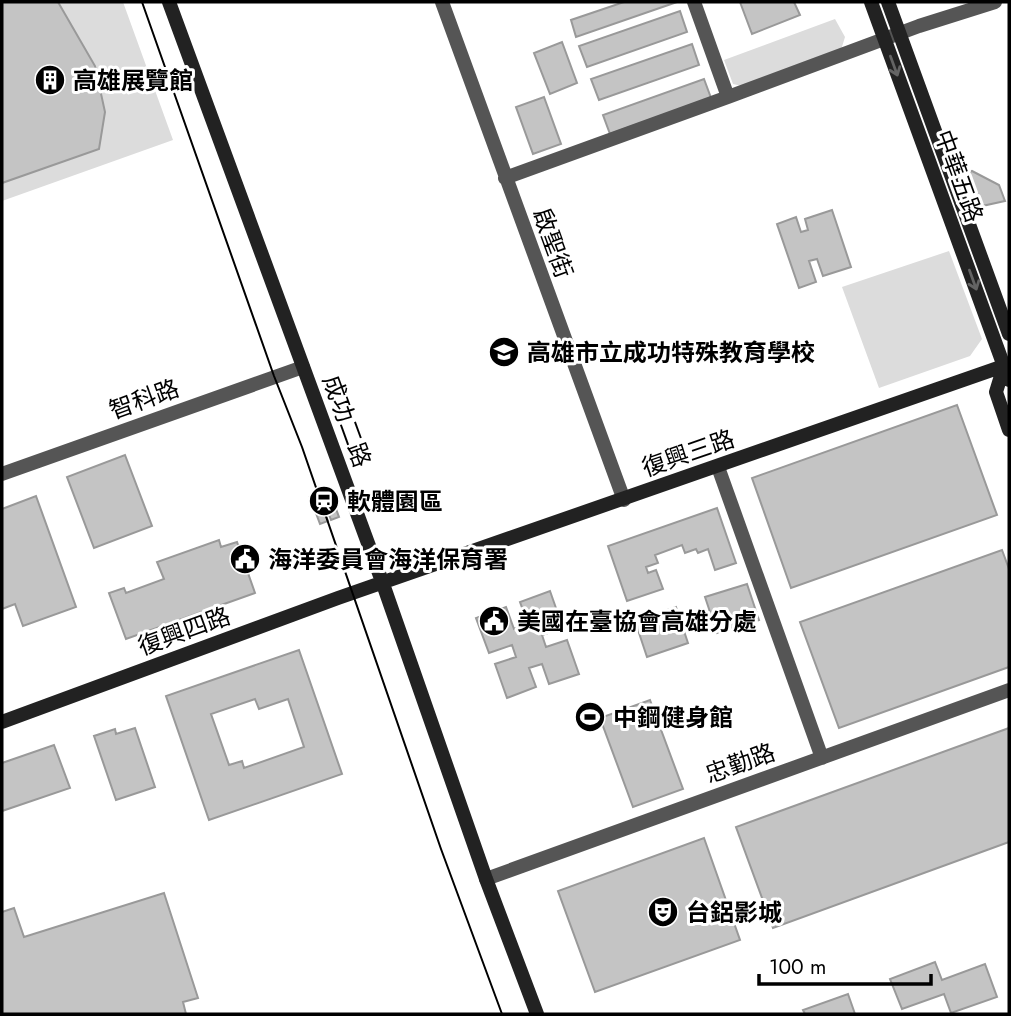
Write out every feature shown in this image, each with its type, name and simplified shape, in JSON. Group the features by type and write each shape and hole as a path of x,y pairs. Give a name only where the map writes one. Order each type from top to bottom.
{"street":[{"name":"成功二路","path":"169,2 383,584 486,879 537,1014"},
{"name":"啟聖街","path":"442,2 624,499"},
{"path":"694,2 728,97"},
{"name":"中華五路","path":"871,2 1008,370 996,393 1009,430"},
{"name":"中華五路","path":"888,2 1009,334"},
{"path":"505,178 899,33 995,2"},
{"name":"智科路","path":"2,474 303,367"},
{"name":"復興三路","path":"383,584 624,499 1008,370"},
{"path":"718,467 822,758"},
{"name":"復興四路","path":"2,722 383,584"},
{"name":"忠勤路","path":"486,879 1009,690"}],"shaded area":[{"path":"2,2 123,2 173,140 2,201"},
{"path":"835,19 845,37 841,50 742,86 733,84 724,60"},
{"path":"949,251 982,339 970,356 879,388 842,287"}],"building":[{"name":"高雄展覽館","path":"2,2 58,2 95,66 105,112 99,149 2,183"},
{"path":"624,2 677,2 576,37 571,20"},
{"path":"740,2 794,2 800,15 752,34"},
{"path":"680,11 687,32 587,67 579,46"},
{"path":"562,42 577,83 550,94 534,53"},
{"path":"692,44 699,65 599,100 591,79"},
{"path":"704,79 711,98 610,134 603,115"},
{"path":"544,97 561,144 533,154 516,107"},
{"path":"972,171 999,185 1005,201 982,206 967,174"},
{"path":"832,210 851,267 823,276 817,259 809,261 816,282 799,288 777,224 796,217 801,232 808,230 805,219"},
{"path":"957,405 997,515 791,588 752,478"},
{"path":"125,455 152,526 94,548 67,477"},
{"name":"軟體園區","path":"329,490 339,517 331,520 321,493"},
{"name":"軟體園區","path":"317,494 328,521 320,524 310,497"},
{"path":"36,496 76,607 23,626 15,604 2,609 2,509"},
{"path":"717,508 736,563 715,570 708,549 698,553 696,549 685,553 682,545 655,555 658,563 646,567 648,573 656,570 663,589 627,601 608,546"},
{"path":"219,540 221,547 237,542 255,593 126,639 109,593 124,588 126,593 164,579 157,562"},
{"path":"1002,550 1009,569 1009,667 839,728 800,622"},
{"path":"747,584 759,620 717,633 705,597"},
{"path":"550,591 563,628 542,635 546,647 567,640 579,674 549,684 542,664 529,668 536,687 507,698 495,664 516,657 512,645 489,653 476,618 506,607 514,629 528,624 520,602"},
{"path":"676,607 688,643 647,657 635,621"},
{"path":"299,650 342,774 209,820 166,696","holes":["255,699 259,709 288,699 304,747 244,768 242,761 229,765 211,714"]},
{"path":"650,700 683,789 633,807 600,718"},
{"path":"135,728 155,787 116,800 94,736 115,729 116,734"},
{"path":"1009,728 1009,842 773,928 736,827"},
{"path":"54,745 70,788 2,811 2,763"},
{"path":"704,838 740,940 595,992 558,891"},
{"path":"164,893 198,998 183,1002 186,1014 2,1014 2,912 14,908 24,937"},
{"path":"935,962 942,980 985,964 997,997 951,1013 944,994 902,1009 890,979"},
{"path":"848,994 855,1014 805,1014 803,1010"}],"tram line":[{"path":"142,2 274,376 302,447 441,849 502,1014"}],"place":[{"name":"高雄展覽館","path":"50,80"},
{"name":"高雄市立成功特殊教育學校","path":"504,352"},
{"name":"軟體園區","path":"324,501"},
{"name":"海洋委員會海洋保育署","path":"245,559"},
{"name":"美國在臺協會高雄分處","path":"494,621"},
{"name":"中鋼健身館","path":"590,717"},
{"name":"台鋁影城","path":"663,912"}]}
